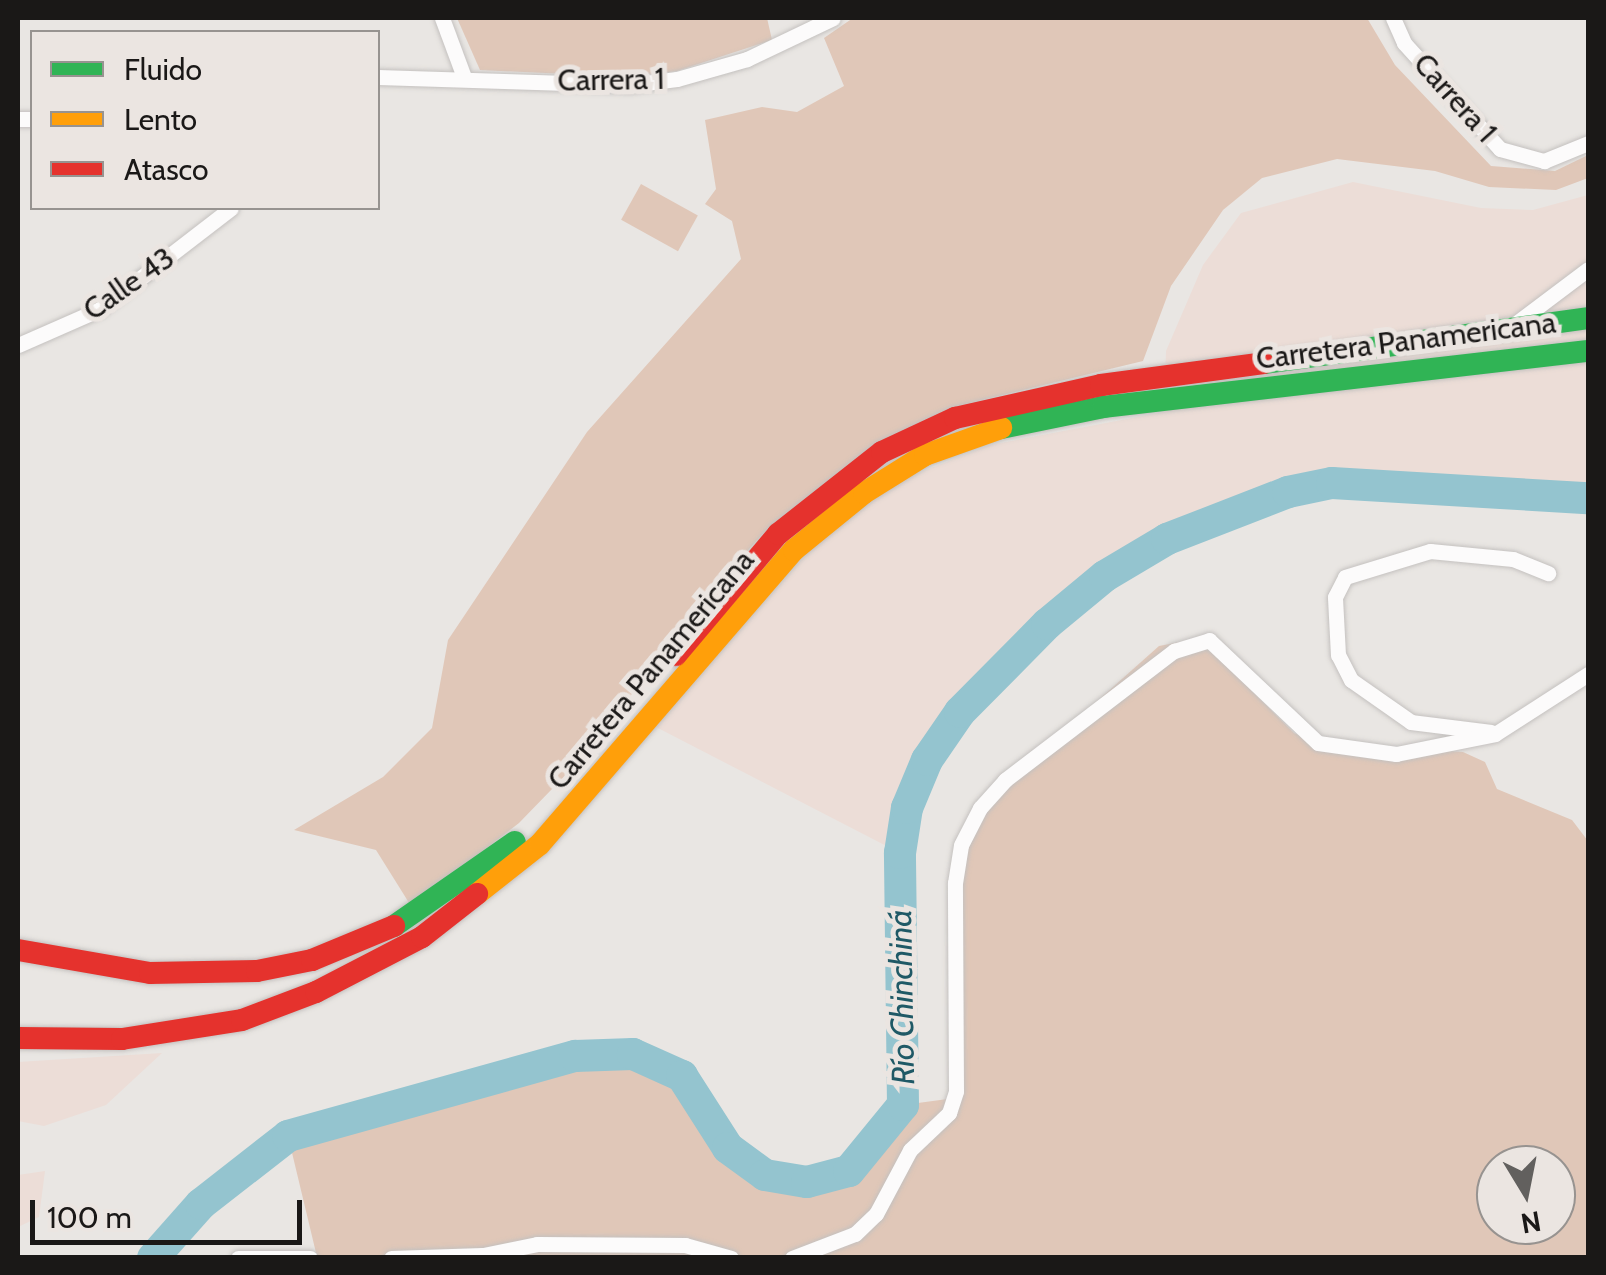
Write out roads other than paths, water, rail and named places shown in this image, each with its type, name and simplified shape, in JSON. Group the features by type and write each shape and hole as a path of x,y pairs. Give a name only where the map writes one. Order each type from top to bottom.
{"highway":[{"name":"Carretera Panamericana","path":"18,950 150,973 258,971 358,946 414,918 528,832 591,765 778,534 882,452 955,418 1100,385 1588,318"},
{"name":"Carretera Panamericana","path":"18,1038 122,1039 242,1020 316,992 422,937 540,844 794,550 864,493 925,455 1006,426 1103,407 1588,350"}],"street":[{"path":"442,18 464,77"},
{"name":"Carrera 1","path":"380,78 464,77 630,85 677,79 747,59 833,18"},
{"name":"Carrera 1","path":"1393,18 1404,43 1500,149 1544,161 1588,143"},
{"name":"Calle 43","path":"18,344 126,291 227,210"},
{"path":"1508,330 1588,269"},
{"path":"1495,734 1411,722 1351,680 1338,655 1335,597 1344,577 1430,551 1513,559 1548,573"},
{"path":"792,1258 855,1234 876,1214 910,1150 949,1113 956,1092 955,883 961,846 980,808 1006,780 1174,650 1209,640 1302,733 1328,746 1396,754 1495,734 1588,674"},
{"path":"391,1258 483,1255 537,1244 685,1246 731,1258"},
{"path":"238,1258 310,1258"}],"waterway":[{"name":"Río Chinchiná","path":"153,1258 201,1204 288,1136 575,1056 633,1054 682,1076 728,1148 765,1175 807,1182 849,1171 903,1105 900,853 907,808 927,760 960,712 1047,624 1105,576 1167,539 1288,492 1332,483 1588,498"}]}
